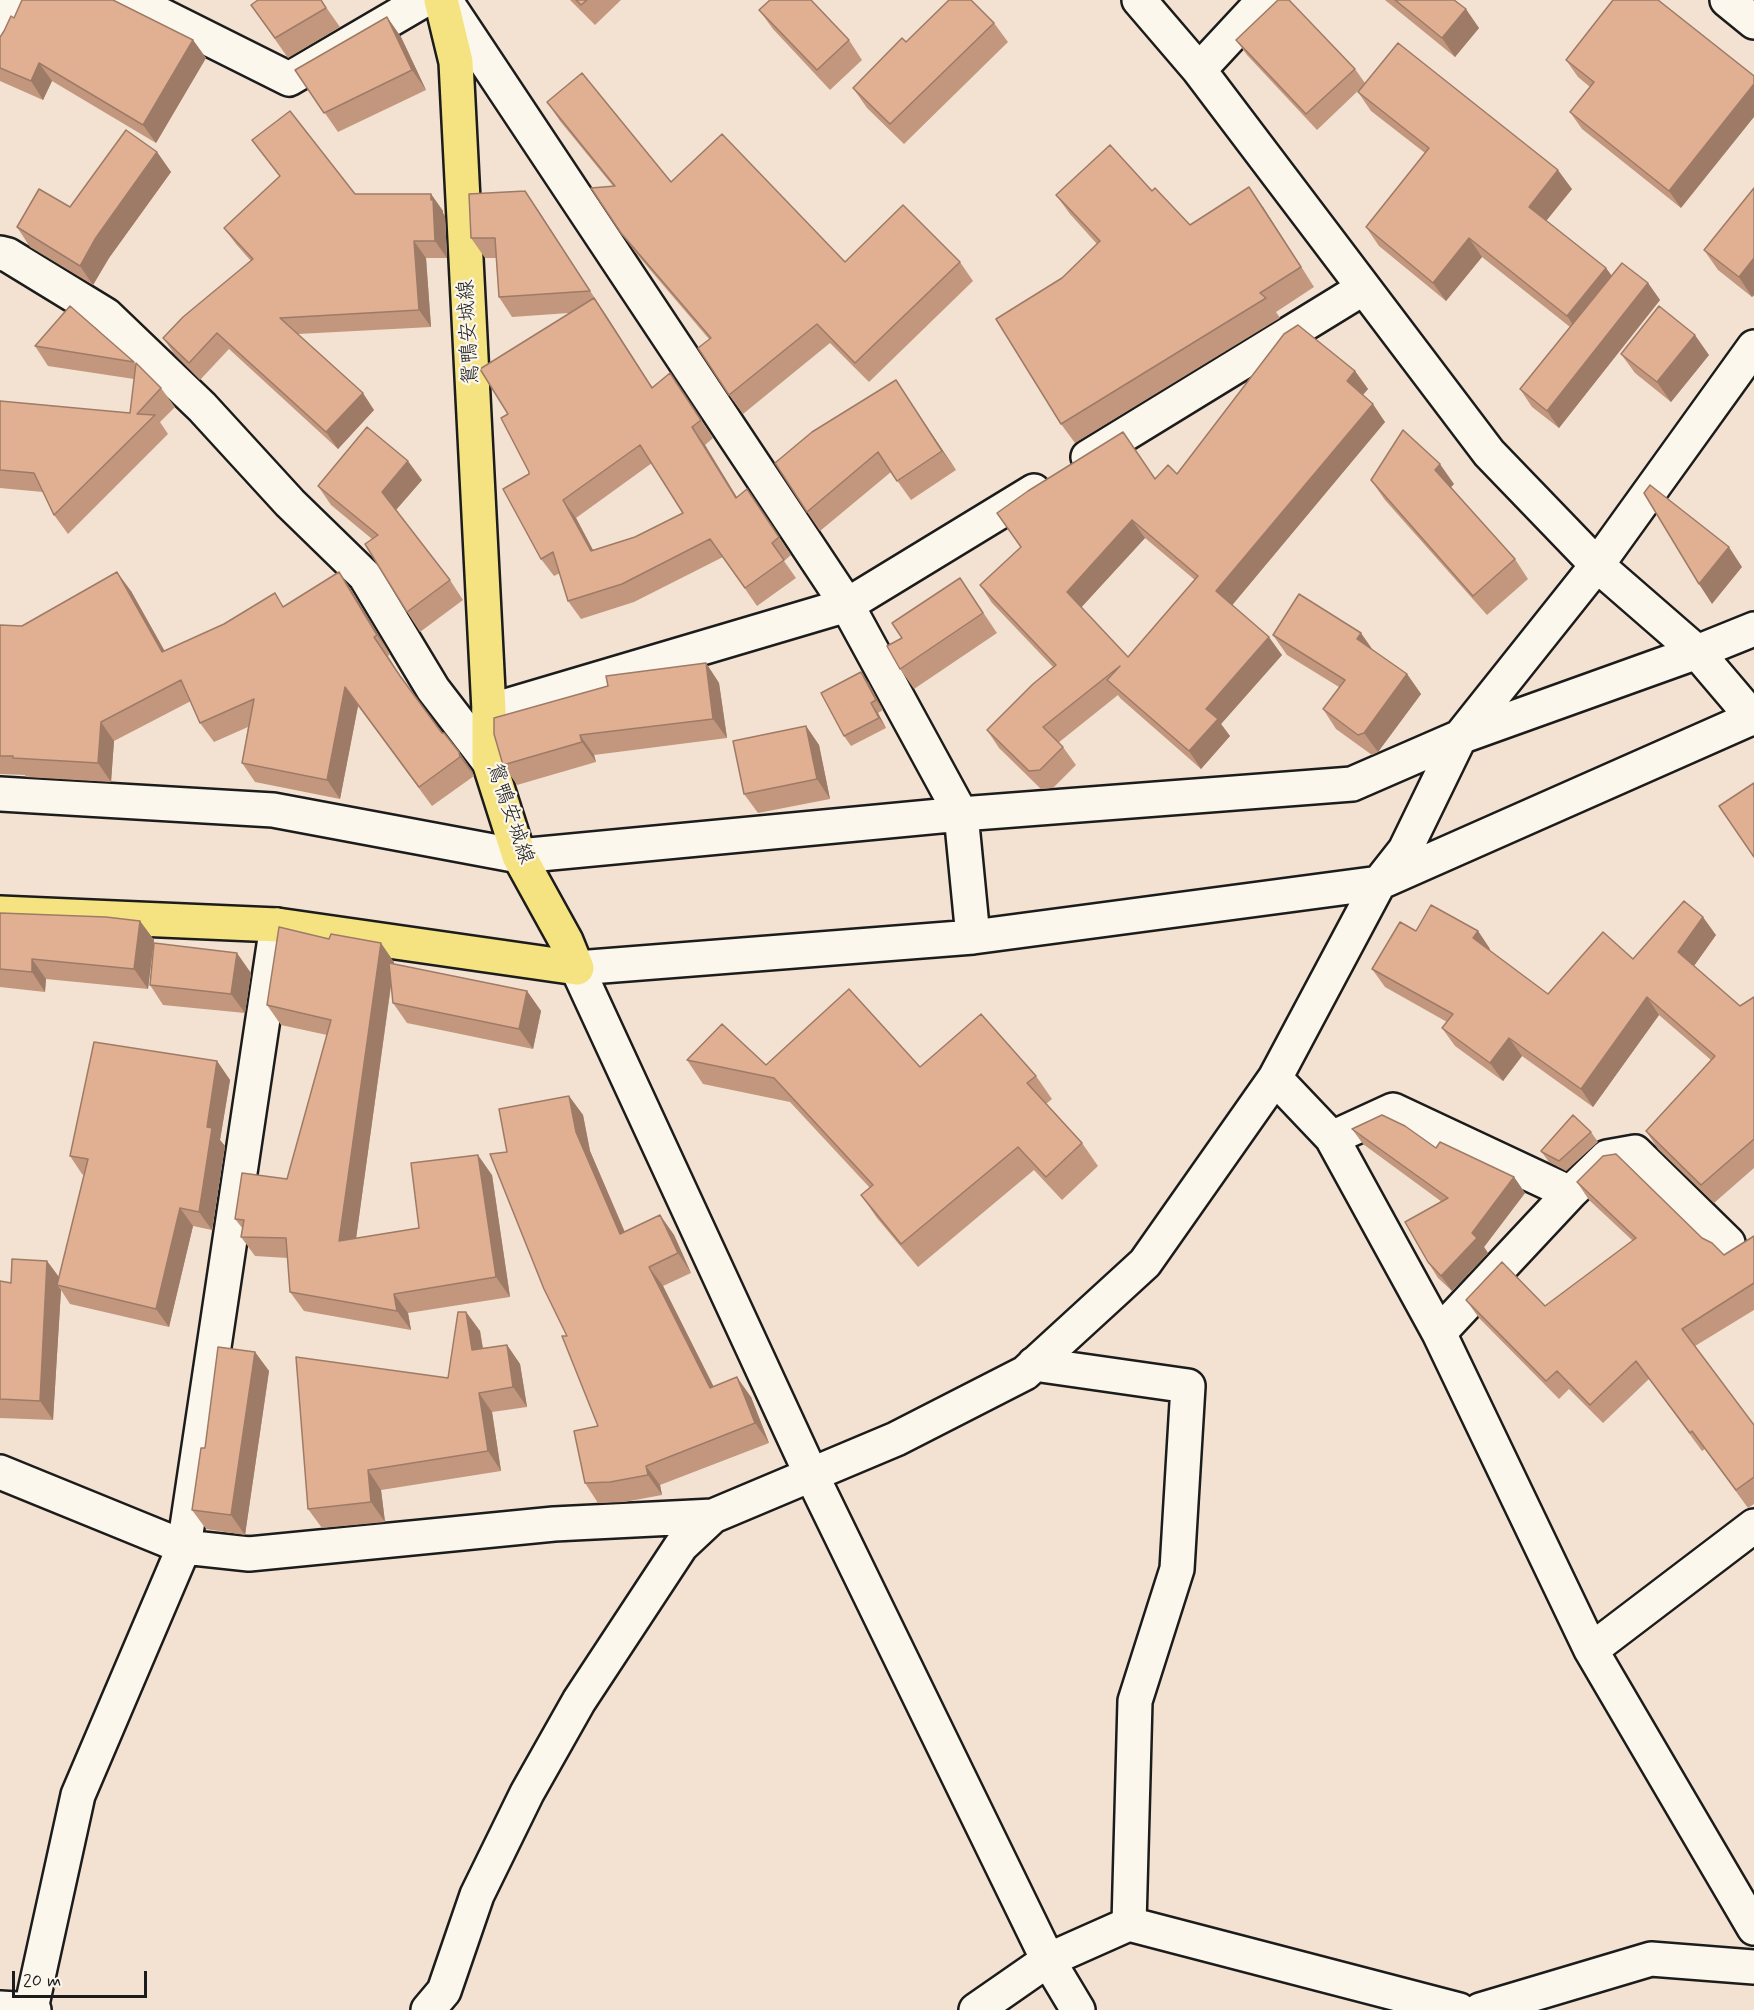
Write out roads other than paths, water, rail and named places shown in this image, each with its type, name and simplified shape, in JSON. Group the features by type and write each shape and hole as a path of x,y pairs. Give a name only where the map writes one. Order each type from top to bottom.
{"main road":[{"name":"鴛鴨安城線","path":"443,0 456,62 489,711 489,762 523,863 571,955"},
{"path":"0,913 277,925 571,955"}],"street":[{"path":"0,42 18,0"},
{"path":"131,0 289,79 424,0"},
{"path":"443,0 847,605 961,814 973,938"},
{"path":"1078,2010 1048,1960 811,1474 571,955 973,938 1379,884 1754,718 1697,652 1597,565 1489,453 1362,289 1199,70 1139,0"},
{"path":"1199,70 1264,0"},
{"path":"1727,0 1754,22"},
{"path":"0,253 8,255 106,315 202,407 290,502 365,576 433,689 489,762"},
{"path":"489,711 847,605 1362,289"},
{"path":"428,2010 444,1991 477,1895 527,1793 579,1701 681,1546 713,1516 896,1439 1025,1373 1145,1263 1275,1077 1379,884 1405,850 1460,737 1597,565 1754,346"},
{"path":"0,794 273,810 523,863 961,814 1352,784 1460,737 1697,652 1754,629"},
{"path":"22,2009 78,1795 184,1547 277,925"},
{"path":"1275,1077 1332,1138 1439,1333 1591,1650 1754,1928"},
{"path":"1332,1138 1393,1110 1570,1193"},
{"path":"1439,1333 1606,1157 1635,1152 1728,1243"},
{"path":"1034,1364 1188,1386 1177,1569 1135,1701 1129,1924"},
{"path":"0,1472 184,1547 249,1554 554,1524 713,1516"},
{"path":"1591,1650 1754,1526"},
{"path":"976,2010 1048,1960 1129,1924 1459,2010"},
{"path":"1480,2010 1651,1959 1754,1966"}]}
